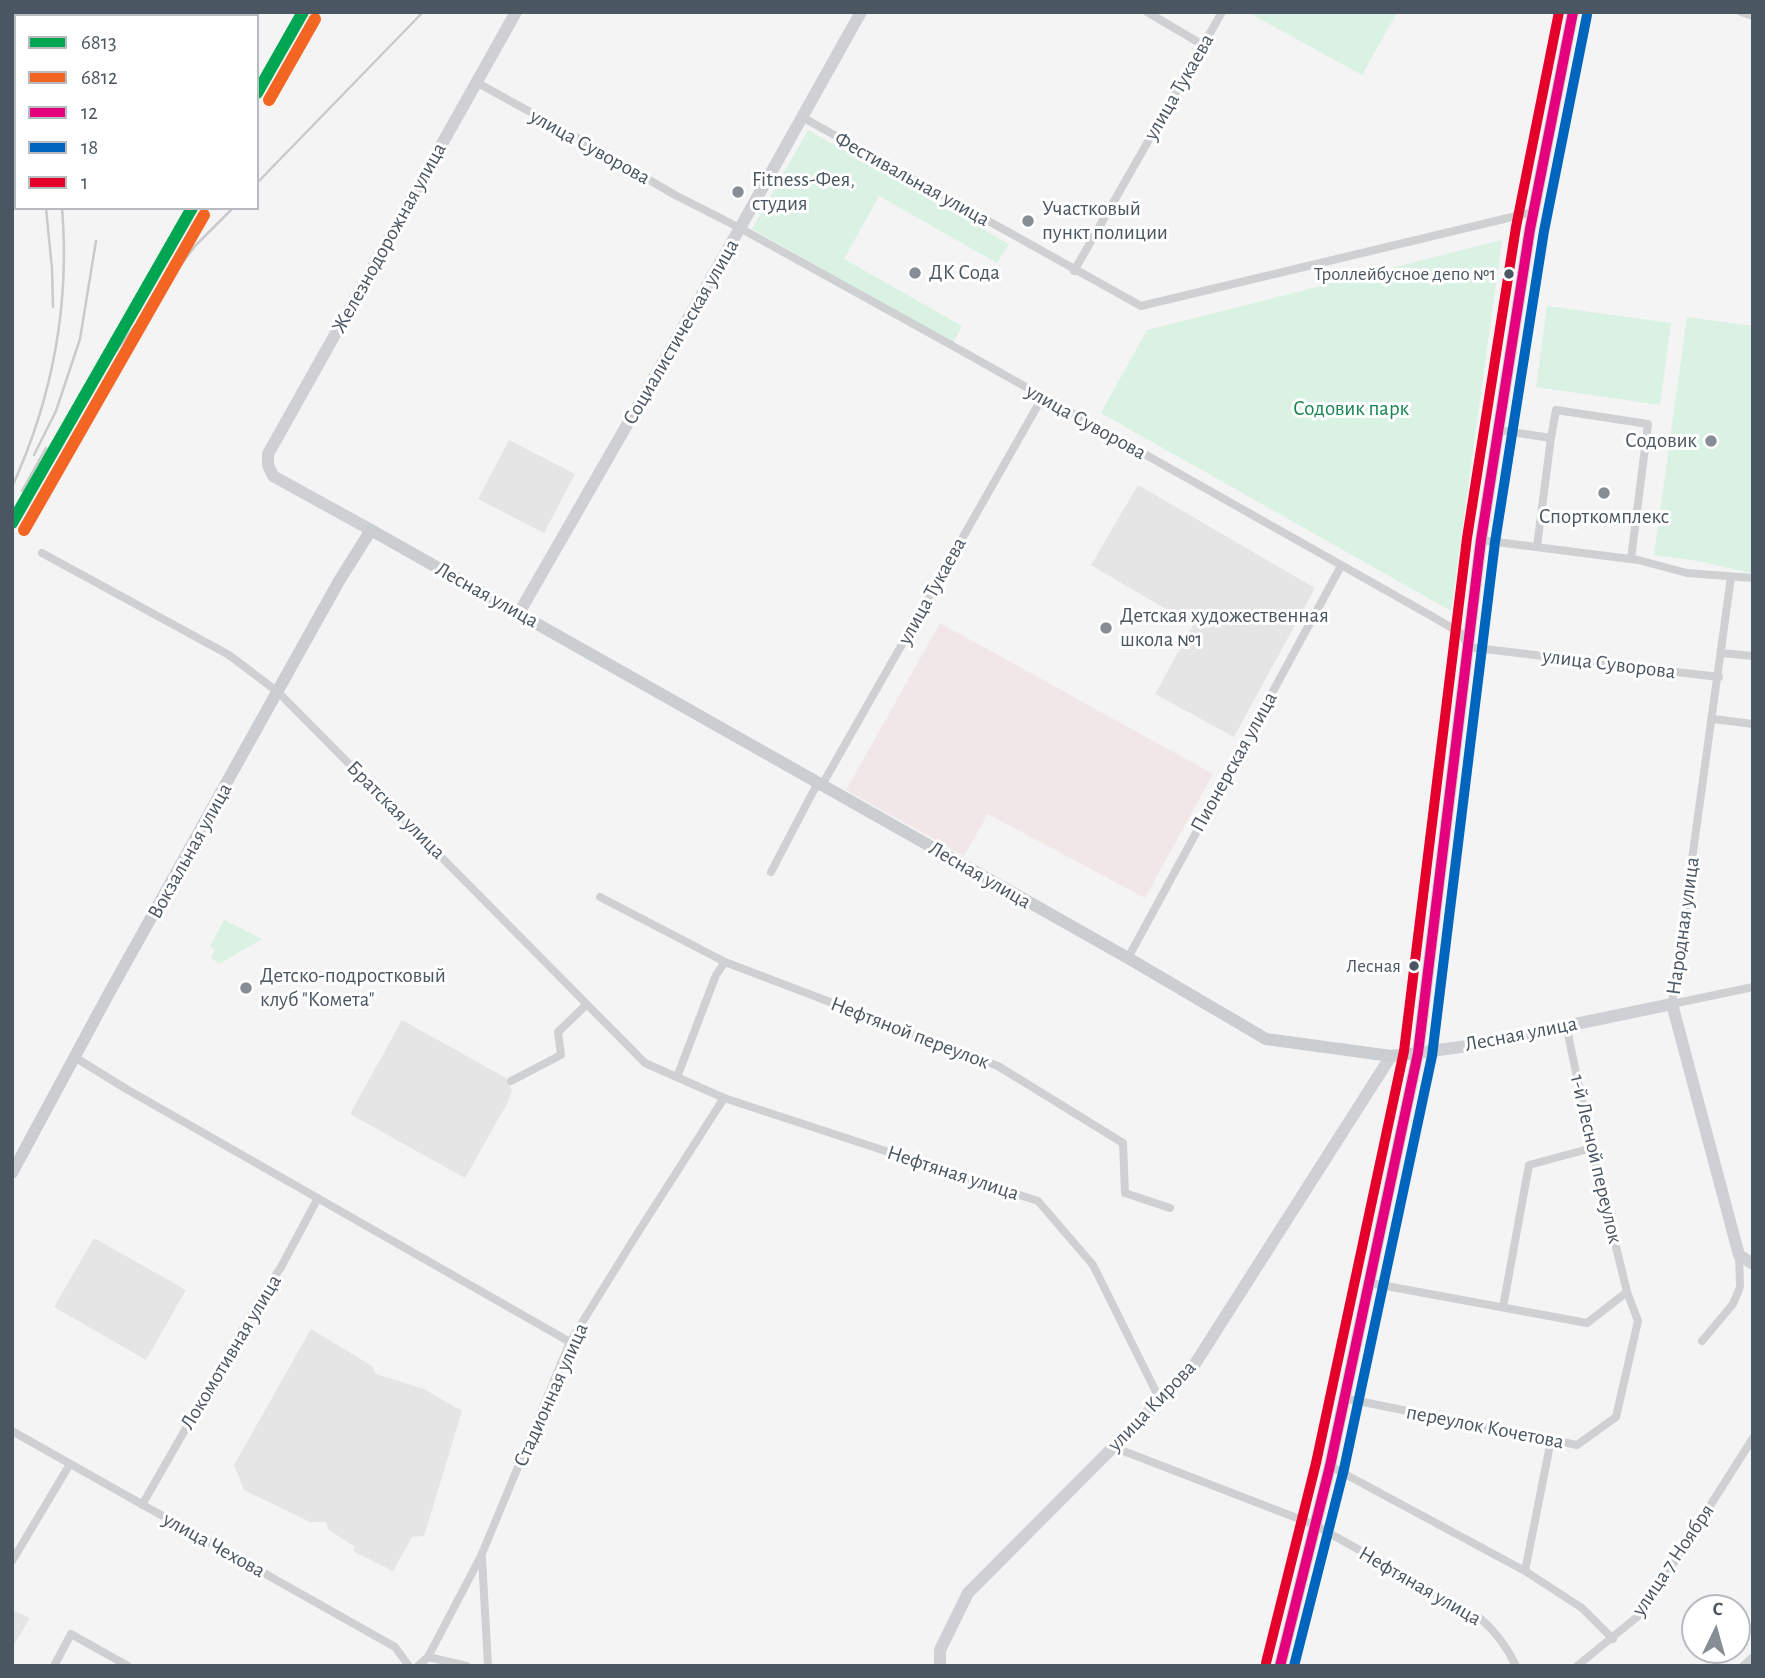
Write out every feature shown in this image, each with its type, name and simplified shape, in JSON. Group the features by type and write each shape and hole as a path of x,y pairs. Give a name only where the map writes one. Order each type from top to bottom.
{"main road":[{"path":"1280,1666 1330,1466 1418,1053 1468,647 1466,629 1533,212 1573,12"},
{"name":"Лесная улица","path":"371,530 1128,958 1266,1039 1391,1056 1418,1053"},
{"name":"Вокзальная улица","path":"12,1173 339,581 371,530"}],"street":[{"name":"Железнодорожная улица","path":"268,465 268,453 516,12"},
{"name":"Социалистическая улица","path":"519,613 861,12"},
{"path":"1147,12 1203,45"},
{"name":"улица Тукаева","path":"1074,271 1222,12"},
{"path":"1741,12 1753,16"},
{"name":"улица Суворова","path":"476,82 1341,566 1466,629"},
{"name":"Фестивальная улица","path":"802,117 1141,306 1533,212"},
{"name":"улица Тукаева","path":"771,872 815,788 822,785 1042,398"},
{"path":"1537,546 1556,410 1648,424 1631,559"},
{"path":"1499,430 1552,438"},
{"name":"Лесная улица","path":"268,465 272,476 371,530"},
{"path":"1481,540 1631,559 1687,573 1753,578"},
{"name":"Братская улица","path":"42,553 229,655 278,692 645,1063 724,1098"},
{"name":"Пионерская улица","path":"1128,958 1341,566"},
{"name":"Народная улица","path":"1702,1341 1733,1304 1740,1287 1740,1255 1672,1004 1731,577"},
{"name":"улица Суворова","path":"1468,647 1718,677"},
{"path":"1721,653 1753,656"},
{"path":"1713,719 1753,724"},
{"name":"Нефтяной переулок","path":"600,897 725,962 998,1066 1123,1143 1125,1193 1170,1208"},
{"path":"677,1077 716,975 725,962"},
{"name":"Лесная улица","path":"1418,1053 1474,1045 1753,987"},
{"path":"511,1081 561,1055 558,1032 586,1005"},
{"name":"1-й Лесной переулок","path":"1566,1025 1627,1292"},
{"name":"улица Кирова","path":"940,1666 940,1650 968,1593 1193,1367 1391,1056"},
{"path":"76,1058 570,1342"},
{"name":"Нефтяная улица","path":"724,1098 1038,1201 1093,1265 1160,1400"},
{"name":"Стадионная улица","path":"418,1666 428,1657 481,1556 570,1342 724,1098"},
{"path":"1503,1307 1529,1166 1592,1148"},
{"name":"Локомотивная улица","path":"142,1505 281,1267 318,1198"},
{"path":"1740,1255 1753,1264"},
{"path":"1370,1283 1587,1323 1627,1292"},
{"name":"переулок Кочетова","path":"1343,1398 1577,1445 1616,1417 1638,1321 1627,1292"},
{"name":"улица Чехова","path":"12,1431 395,1647 409,1666"},
{"name":"улица 7 Ноября","path":"1577,1666 1642,1613 1753,1438"},
{"path":"1525,1571 1551,1440"},
{"name":"Нефтяная улица","path":"1113,1447 1315,1525 1481,1619 1500,1639 1516,1666"},
{"path":"12,1561 70,1464"},
{"path":"1330,1466 1525,1571 1581,1608 1613,1639"},
{"path":"481,1556 488,1666"},
{"path":"54,1666 71,1634 128,1666"},
{"path":"428,1657 467,1666"},
{"path":"1743,1666 1753,1657"}],"shaded area":[{"path":"509,440 575,474 544,533 478,499"},
{"path":"1138,485 1315,588 1234,737 1155,694 1193,625 1091,565"},
{"path":"940,623 1213,774 1145,898 988,814 964,856 846,790"},
{"path":"402,1020 506,1078 512,1090 508,1102 465,1178 350,1114"},
{"path":"94,1238 186,1290 146,1360 54,1307"},
{"path":"311,1329 372,1366 376,1374 424,1389 462,1411 424,1536 412,1537 393,1571 353,1551 355,1547 329,1530 326,1522 310,1522 244,1490 234,1465"},
{"path":"12,1610 30,1618 12,1648"}],"green space":[{"path":"1397,12 1362,75 1251,14"},
{"path":"808,130 1009,244 997,263 879,196 844,259 962,326 953,343 752,229"},
{"name":"Содовик парк","path":"1502,240 1451,611 1101,413 1147,330"},
{"path":"1547,306 1671,323 1660,405 1536,387"},
{"name":"Содовик","path":"1687,317 1753,326 1753,574 1704,562 1654,555"},
{"path":"224,920 262,939 219,964 211,958 215,950 210,946"}],"railway":[{"path":"259,181 423,12"},
{"path":"46,210 53,307"},
{"path":"12,487 38,420 55,350 63,280 62,210"},
{"path":"83,400 195,246 231,210"},
{"path":"34,455 56,411 80,339 96,241"},
{"path":"22,491 46,448"}],"transit line":[{"name":"6813","path":"259,89 303,12"},
{"name":"1","path":"1266,1663 1316,1463 1404,1051 1467,538 1516,227 1559,12"},
{"name":"12","path":"1280,1666 1330,1466 1418,1053 1481,540 1530,229 1573,12"},
{"name":"18","path":"1294,1666 1344,1469 1432,1056 1495,542 1544,231 1587,15"},
{"name":"6812","path":"269,100 315,19"},
{"name":"6813","path":"12,523 191,210"},
{"name":"6812","path":"24,530 204,215"}],"place":[{"name":"Fitness-Фея, студия","path":"738,192"},
{"name":"Участковый пункт полиции","path":"1028,221"},
{"name":"ДК Сода","path":"915,273"},
{"name":"Троллейбусное депо №1","path":"1509,274"},
{"name":"Содовик","path":"1711,441"},
{"name":"Спорткомплекс","path":"1604,493"},
{"name":"Детская художественная школа №1","path":"1106,628"},
{"name":"Лесная","path":"1414,966"},
{"name":"Детско-подростковый клуб \"Комета\"","path":"246,988"}]}
